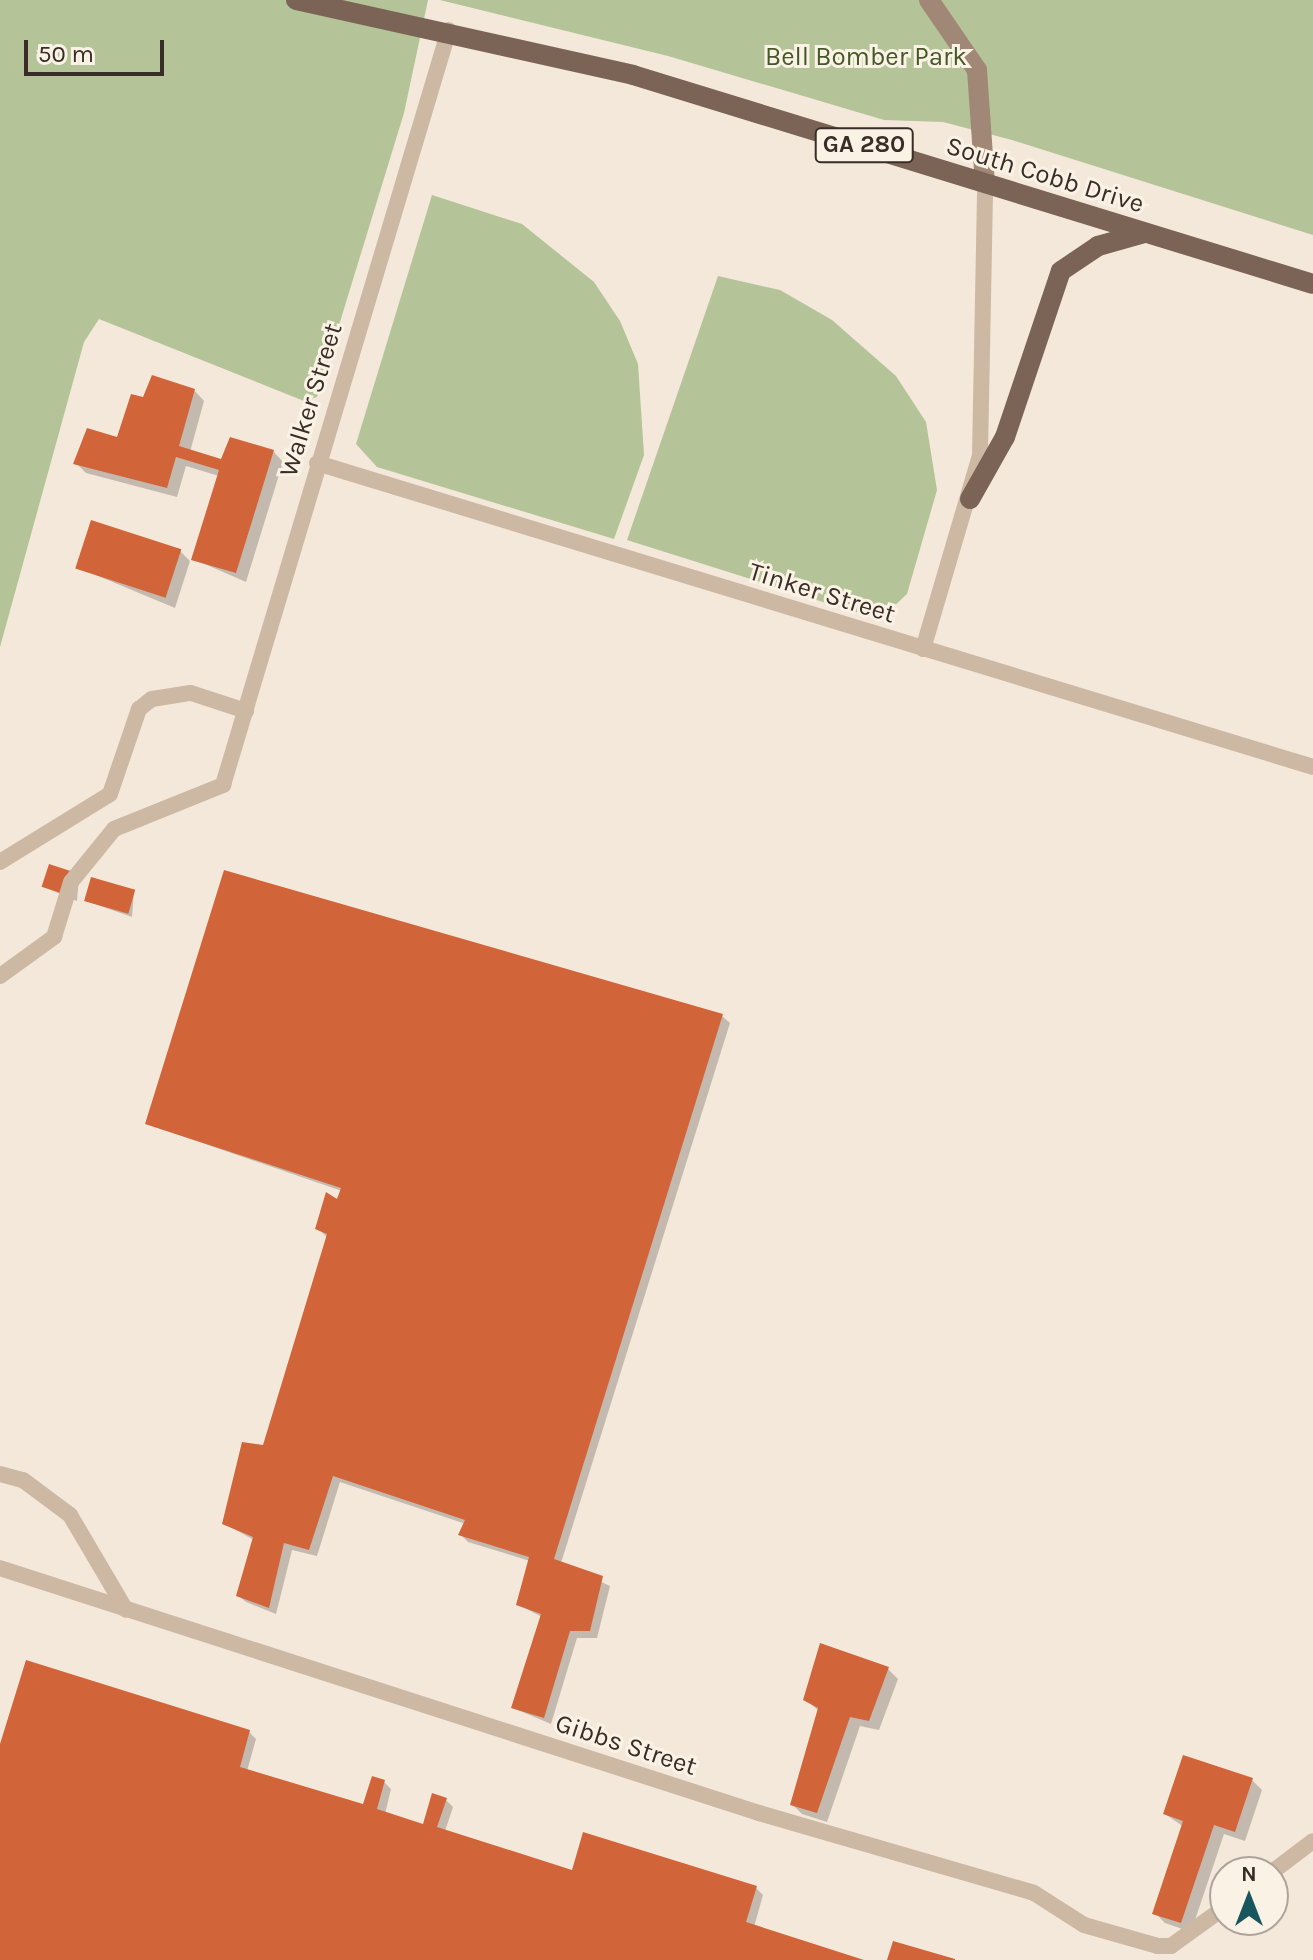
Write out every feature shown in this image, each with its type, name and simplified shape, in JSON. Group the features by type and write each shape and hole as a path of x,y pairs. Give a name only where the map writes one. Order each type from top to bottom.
{"main road":[{"name":"South Cobb Drive","path":"296,0 449,30 633,75 1313,284"},
{"path":"929,0 977,70 985,183"},
{"path":"970,499 1005,437 1061,271 1098,246 1145,233"}],"street":[{"name":"Walker Street","path":"0,976 54,937 71,882 114,829 223,785 449,30"},
{"path":"923,649 970,499 981,431 985,183"},
{"name":"Tinker Street","path":"317,463 1313,767"},
{"path":"0,862 110,794 139,709 152,699 191,693 246,711"},
{"path":"0,1474 23,1480 70,1515 126,1610"},
{"name":"Gibbs Street","path":"0,1568 759,1813 1034,1893 1084,1925 1158,1946 1171,1946 1209,1919"},
{"path":"1289,1859 1313,1841"}],"green space":[{"path":"0,0 428,0 404,113 317,397 304,401 99,319 84,342 0,647"},
{"name":"Bell Bomber Park","path":"440,0 1313,0 1313,235 1012,140 943,122 884,120 668,56"},
{"path":"432,195 522,224 594,282 620,321 638,364 644,455 614,539 377,467 356,444"},
{"path":"718,276 780,290 832,320 896,376 926,422 937,490 907,594 889,611 855,612 627,540"}],"building":[{"path":"152,375 195,389 179,446 221,459 230,437 274,450 236,573 191,560 219,470 176,457 167,488 73,464 87,428 117,437 131,394 143,397"},
{"path":"91,520 181,549 166,598 75,569"},
{"path":"49,864 80,874 73,897 42,887"},
{"path":"224,870 723,1014 554,1559 603,1576 590,1631 570,1631 544,1718 511,1708 541,1614 516,1605 529,1557 458,1535 465,1520 333,1476 309,1550 284,1543 269,1608 236,1596 253,1537 222,1524 242,1442 263,1445 327,1234 315,1229 326,1192 337,1199 341,1188 145,1124"},
{"path":"91,877 135,890 128,914 84,901"},
{"path":"820,1643 889,1667 869,1721 850,1717 817,1813 790,1805 818,1708 803,1700"},
{"path":"26,1660 250,1730 240,1767 363,1804 372,1776 385,1780 377,1809 423,1824 432,1793 447,1798 437,1827 572,1870 583,1832 757,1886 746,1922 864,1960 0,1960 0,1744"},
{"path":"1183,1755 1253,1778 1235,1832 1214,1825 1181,1923 1152,1914 1183,1821 1163,1814"},
{"path":"893,1941 955,1959 955,1960 887,1960"}]}
